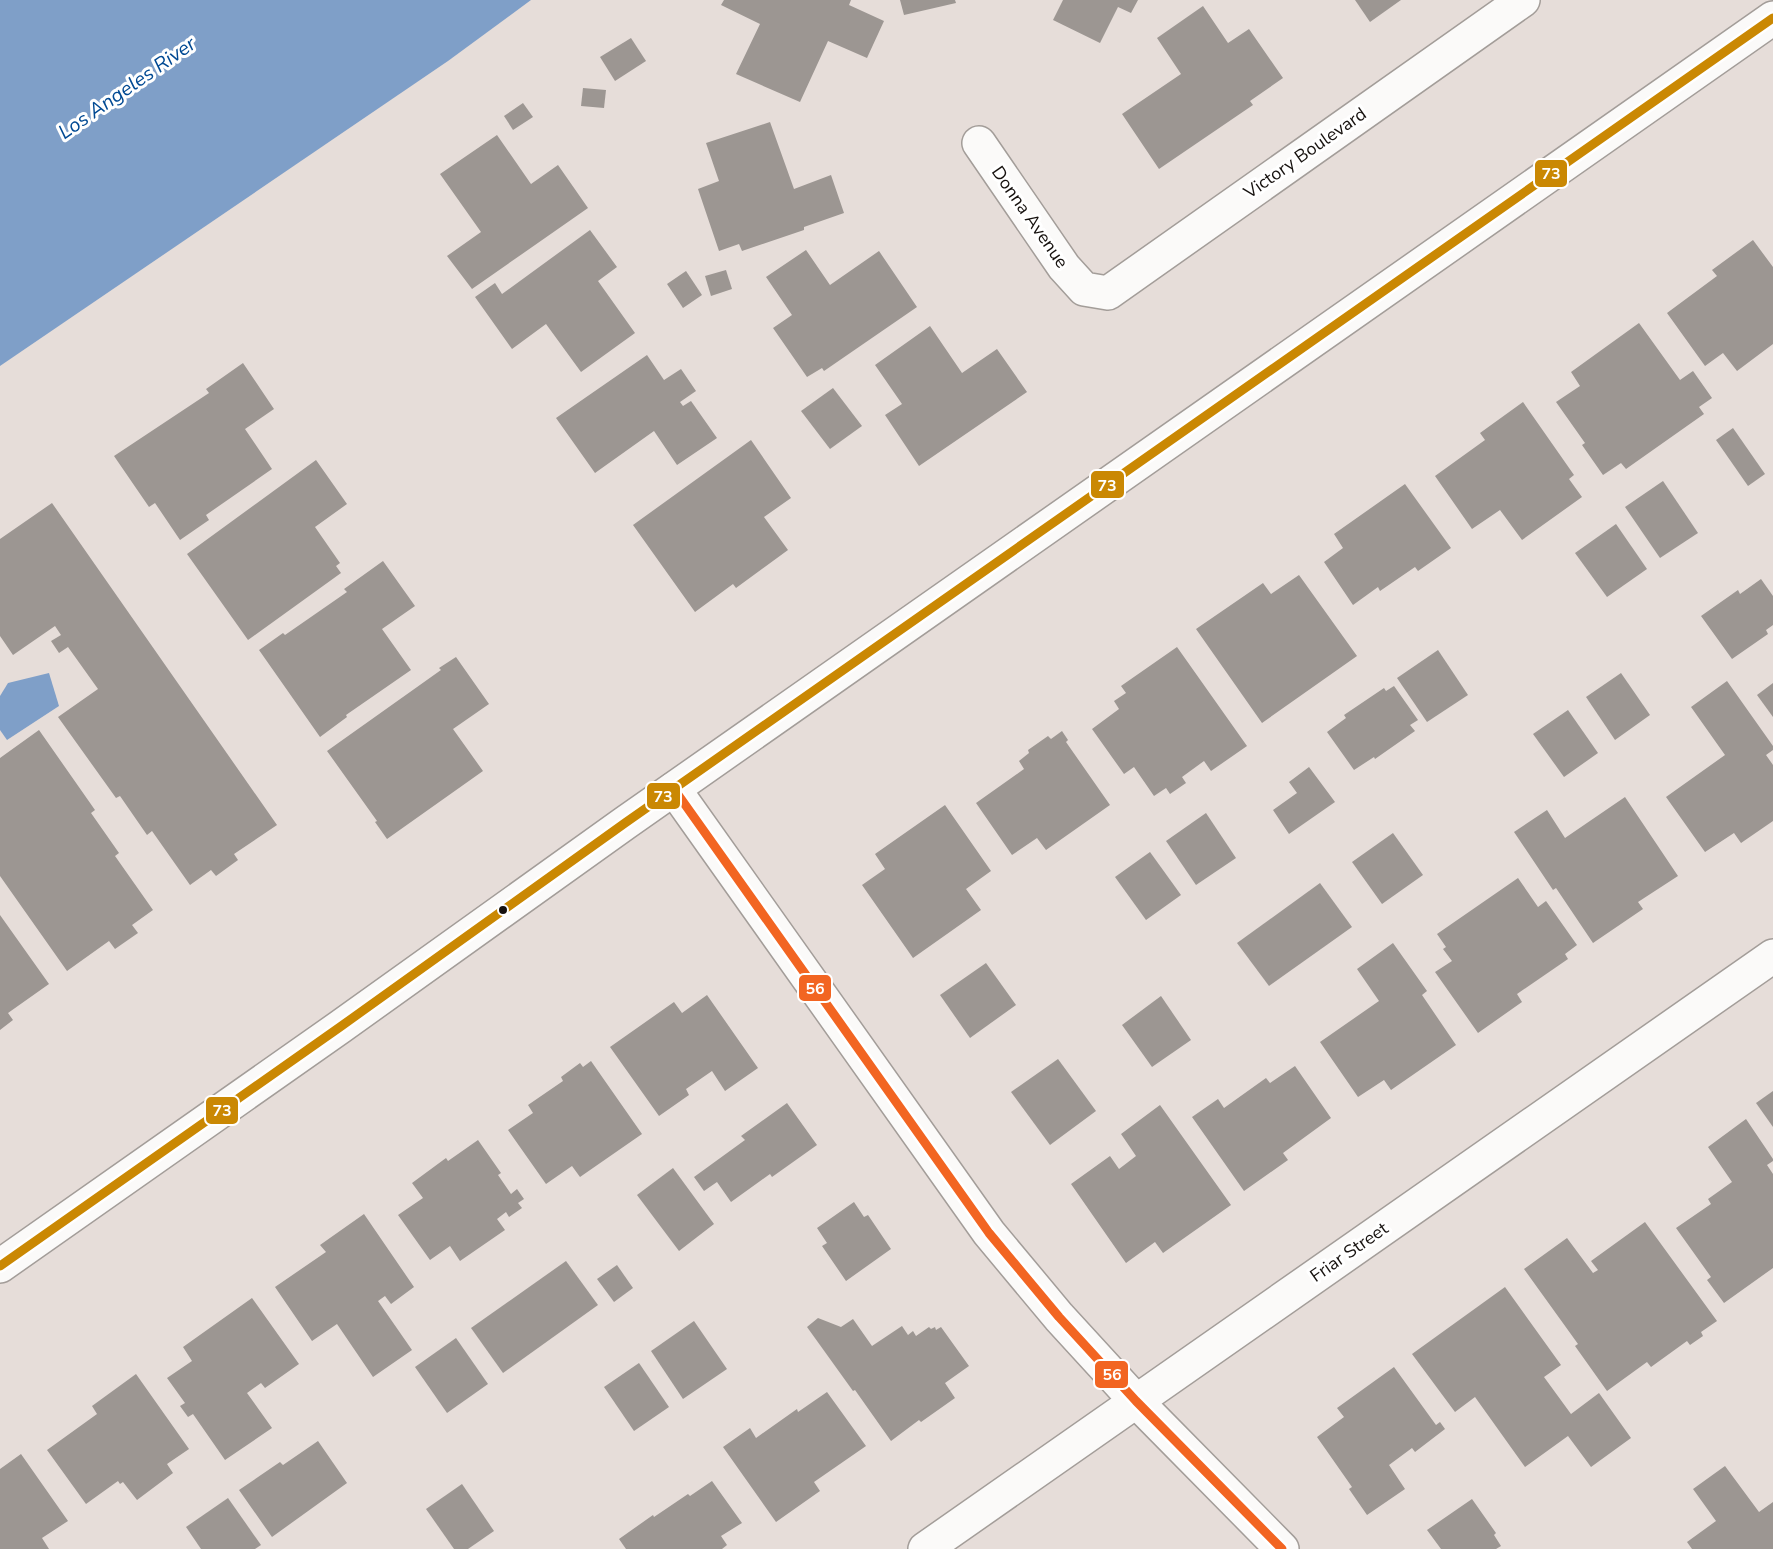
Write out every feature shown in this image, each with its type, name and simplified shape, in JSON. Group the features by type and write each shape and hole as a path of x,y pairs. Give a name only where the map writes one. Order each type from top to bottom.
{"street":[{"name":"Victory Boulevard","path":"1084,289 1108,293 1523,0"},
{"path":"0,1266 674,789 1773,18"},
{"name":"Donna Avenue","path":"979,143 1064,267 1084,289"},
{"path":"674,789 989,1233 1059,1317 1136,1401 1282,1549"},
{"name":"Friar Street","path":"925,1549 1773,956"}],"water":[{"name":"Los Angeles River","path":"0,0 531,0 448,61 0,366"},
{"path":"49,673 59,706 7,740 0,730 0,696 8,683"}],"building":[{"path":"724,0 851,0 849,5 884,21 867,58 828,41 800,102 736,74 760,24 721,5"},
{"path":"900,0 955,0 956,3 904,15"},
{"path":"1063,0 1138,0 1131,13 1118,7 1100,43 1053,20"},
{"path":"1355,0 1401,0 1370,22"},
{"path":"1203,6 1228,43 1249,29 1283,78 1250,101 1253,105 1159,169 1122,114 1181,74 1157,38"},
{"path":"631,38 646,61 615,81 600,57"},
{"path":"583,88 606,90 604,108 581,106"},
{"path":"523,103 533,117 513,130 504,116"},
{"path":"770,122 794,189 831,175 844,213 804,227 804,230 742,251 739,244 719,251 698,189 719,181 706,143"},
{"path":"497,135 531,184 558,165 588,208 472,289 447,256 481,232 440,174"},
{"path":"590,230 617,267 598,281 635,333 581,372 546,324 512,349 475,297 495,283 502,294"},
{"path":"1753,240 1773,267 1773,344 1737,371 1723,353 1705,366 1667,313 1717,276 1712,270"},
{"path":"806,250 830,285 879,251 917,307 824,371 822,368 807,377 773,328 792,315 766,277"},
{"path":"726,270 732,289 711,296 705,276"},
{"path":"686,271 702,295 683,308 667,284"},
{"path":"1639,323 1680,380 1693,371 1712,398 1699,407 1704,414 1626,469 1621,463 1603,475 1582,445 1585,443 1556,402 1580,386 1571,372"},
{"path":"930,326 962,373 997,349 1027,392 919,466 885,415 902,404 875,365"},
{"path":"647,355 664,380 681,369 696,391 680,402 683,406 691,401 717,438 677,465 654,431 595,473 556,418"},
{"path":"243,363 274,409 245,429 272,469 206,515 209,520 180,540 155,503 149,507 114,456 209,393 206,389"},
{"path":"833,388 862,426 830,449 801,411"},
{"path":"1523,402 1574,475 1569,479 1582,497 1522,540 1500,510 1472,529 1435,476 1485,440 1480,433"},
{"path":"1733,428 1765,474 1748,486 1716,440"},
{"path":"751,440 791,498 764,517 788,550 736,588 733,584 695,612 633,525"},
{"path":"316,460 347,504 315,527 340,563 336,566 341,573 248,640 187,554"},
{"path":"1663,481 1698,533 1660,558 1625,507"},
{"path":"1405,484 1451,548 1418,571 1415,567 1380,591 1378,587 1353,605 1324,562 1343,548 1334,534"},
{"path":"52,503 277,825 234,854 238,860 216,876 211,870 190,885 152,831 147,835 120,796 116,798 58,717 98,689 68,647 59,653 51,641 61,635 55,626 13,655 0,636 0,539"},
{"path":"1616,524 1647,569 1607,597 1575,553"},
{"path":"383,561 415,606 382,629 411,670 346,715 347,717 320,737 259,650 347,592 344,589"},
{"path":"1299,575 1357,656 1262,723 1196,629 1263,583 1271,594"},
{"path":"1761,579 1773,596 1773,625 1766,630 1768,634 1732,659 1701,616 1738,590 1740,594"},
{"path":"1177,647 1247,746 1211,771 1204,761 1182,777 1186,783 1170,794 1166,788 1154,796 1134,767 1124,774 1092,729 1119,709 1114,701 1126,693 1121,686"},
{"path":"1438,650 1468,695 1427,722 1397,678"},
{"path":"456,657 489,704 453,729 483,771 387,839 375,822 377,821 327,751"},
{"path":"1621,673 1650,715 1615,740 1586,697"},
{"path":"1727,681 1773,746 1773,750 1766,755 1773,765 1773,821 1741,843 1734,833 1705,852 1666,797 1725,755 1691,707"},
{"path":"1773,683 1773,717 1757,695"},
{"path":"1394,686 1418,720 1410,725 1415,731 1375,759 1374,757 1354,770 1327,732 1346,718 1344,715 1384,688 1386,691"},
{"path":"1568,710 1598,753 1564,777 1533,734"},
{"path":"39,730 95,810 91,813 119,853 115,856 153,910 132,925 138,933 115,949 109,941 67,971 0,876 0,758"},
{"path":"1062,731 1068,740 1066,742 1110,805 1046,850 1037,838 1012,855 976,803 1024,769 1019,761 1029,753 1028,750 1048,736 1051,739"},
{"path":"1309,767 1335,802 1289,834 1273,810 1297,793 1289,782"},
{"path":"1625,797 1678,876 1638,902 1643,909 1593,943 1556,888 1553,890 1514,832 1547,810 1565,838"},
{"path":"945,805 991,871 966,889 981,910 913,958 862,885 885,869 875,854"},
{"path":"1206,813 1236,858 1196,885 1166,841"},
{"path":"1393,833 1423,875 1382,904 1352,862"},
{"path":"1150,852 1181,895 1146,920 1115,877"},
{"path":"1518,878 1538,907 1546,901 1577,945 1565,954 1568,959 1517,994 1522,1002 1478,1033 1435,972 1452,961 1443,949 1446,947 1437,934"},
{"path":"1320,883 1352,927 1269,986 1237,943"},
{"path":"0,915 49,984 8,1013 13,1020 0,1030"},
{"path":"1393,943 1427,991 1422,995 1456,1045 1391,1090 1384,1080 1358,1097 1320,1042 1379,1001 1357,969"},
{"path":"986,963 1016,1005 970,1038 940,995"},
{"path":"707,995 758,1068 725,1091 712,1071 686,1089 689,1095 659,1116 610,1047 674,1002 682,1013"},
{"path":"1161,996 1191,1040 1152,1067 1122,1025"},
{"path":"1058,1059 1096,1111 1050,1145 1011,1092"},
{"path":"591,1061 642,1134 580,1177 572,1166 546,1184 508,1130 533,1113 528,1105 563,1081 561,1077 580,1063 583,1067"},
{"path":"1295,1066 1331,1118 1283,1153 1288,1160 1244,1191 1192,1117 1218,1099 1224,1108 1266,1078 1270,1083"},
{"path":"1773,1091 1773,1127 1756,1103"},
{"path":"787,1103 817,1145 772,1177 770,1174 731,1202 717,1182 704,1191 694,1177 745,1140 741,1136"},
{"path":"1160,1105 1231,1205 1163,1253 1155,1242 1126,1263 1071,1184 1110,1156 1119,1169 1136,1156 1121,1134"},
{"path":"1746,1119 1773,1159 1767,1165 1773,1174 1773,1268 1724,1303 1707,1280 1711,1277 1676,1228 1711,1204 1708,1199 1732,1182 1708,1147"},
{"path":"478,1140 501,1173 498,1175 511,1194 517,1189 524,1199 518,1203 522,1208 509,1217 506,1212 497,1219 505,1230 460,1261 450,1246 430,1260 398,1215 423,1198 412,1183 446,1158 448,1161"},
{"path":"673,1168 714,1224 679,1251 637,1195"},
{"path":"854,1202 864,1217 868,1215 891,1249 846,1281 822,1246 827,1243 817,1228"},
{"path":"364,1214 414,1287 391,1304 385,1296 378,1301 412,1350 373,1377 337,1324 312,1341 275,1287 326,1252 320,1245"},
{"path":"1645,1222 1717,1321 1701,1332 1703,1336 1690,1345 1687,1341 1651,1367 1647,1362 1607,1391 1575,1346 1578,1344 1524,1269 1567,1238 1593,1273 1598,1270 1591,1261"},
{"path":"566,1261 598,1305 503,1373 471,1328"},
{"path":"617,1265 633,1288 614,1302 597,1279"},
{"path":"1505,1287 1561,1365 1544,1377 1571,1414 1599,1393 1631,1438 1591,1467 1568,1436 1525,1467 1475,1397 1455,1412 1412,1354"},
{"path":"252,1298 299,1364 265,1388 261,1383 247,1393 272,1428 225,1460 193,1414 188,1417 180,1406 185,1403 167,1378 192,1361 183,1347"},
{"path":"818,1318 841,1327 853,1319 872,1346 902,1326 908,1335 913,1331 916,1336 929,1327 931,1329 935,1327 936,1330 941,1327 969,1366 945,1383 955,1398 921,1422 919,1420 891,1441 807,1327"},
{"path":"694,1321 727,1369 683,1399 651,1351"},
{"path":"456,1338 488,1384 447,1413 415,1367"},
{"path":"639,1363 669,1407 634,1431 604,1387"},
{"path":"1394,1367 1436,1425 1440,1422 1445,1429 1415,1452 1412,1448 1389,1465 1405,1489 1367,1515 1349,1489 1352,1487 1317,1437 1344,1417 1337,1408"},
{"path":"136,1374 189,1449 167,1464 173,1473 137,1500 123,1482 120,1484 118,1481 86,1504 47,1450 97,1414 92,1406"},
{"path":"827,1392 866,1446 814,1482 820,1491 776,1522 723,1447 750,1428 756,1438 797,1409 798,1412"},
{"path":"318,1441 347,1483 272,1537 239,1490 280,1462 283,1465"},
{"path":"21,1454 68,1521 42,1538 49,1549 0,1549 0,1469"},
{"path":"1725,1466 1759,1512 1773,1502 1773,1549 1692,1549 1687,1542 1716,1521 1693,1489"},
{"path":"712,1481 742,1523 721,1536 727,1545 722,1549 626,1549 619,1539 653,1515 654,1517"},
{"path":"462,1484 494,1531 468,1549 454,1549 426,1509"},
{"path":"228,1498 261,1545 255,1549 201,1549 186,1527"},
{"path":"1472,1499 1496,1533 1494,1535 1501,1546 1496,1549 1441,1549 1427,1530"}],"transit line":[{"name":"73","path":"0,1266 625,823 1773,18"},
{"name":"56","path":"674,789 989,1233 1059,1317 1136,1401 1282,1549"}]}
